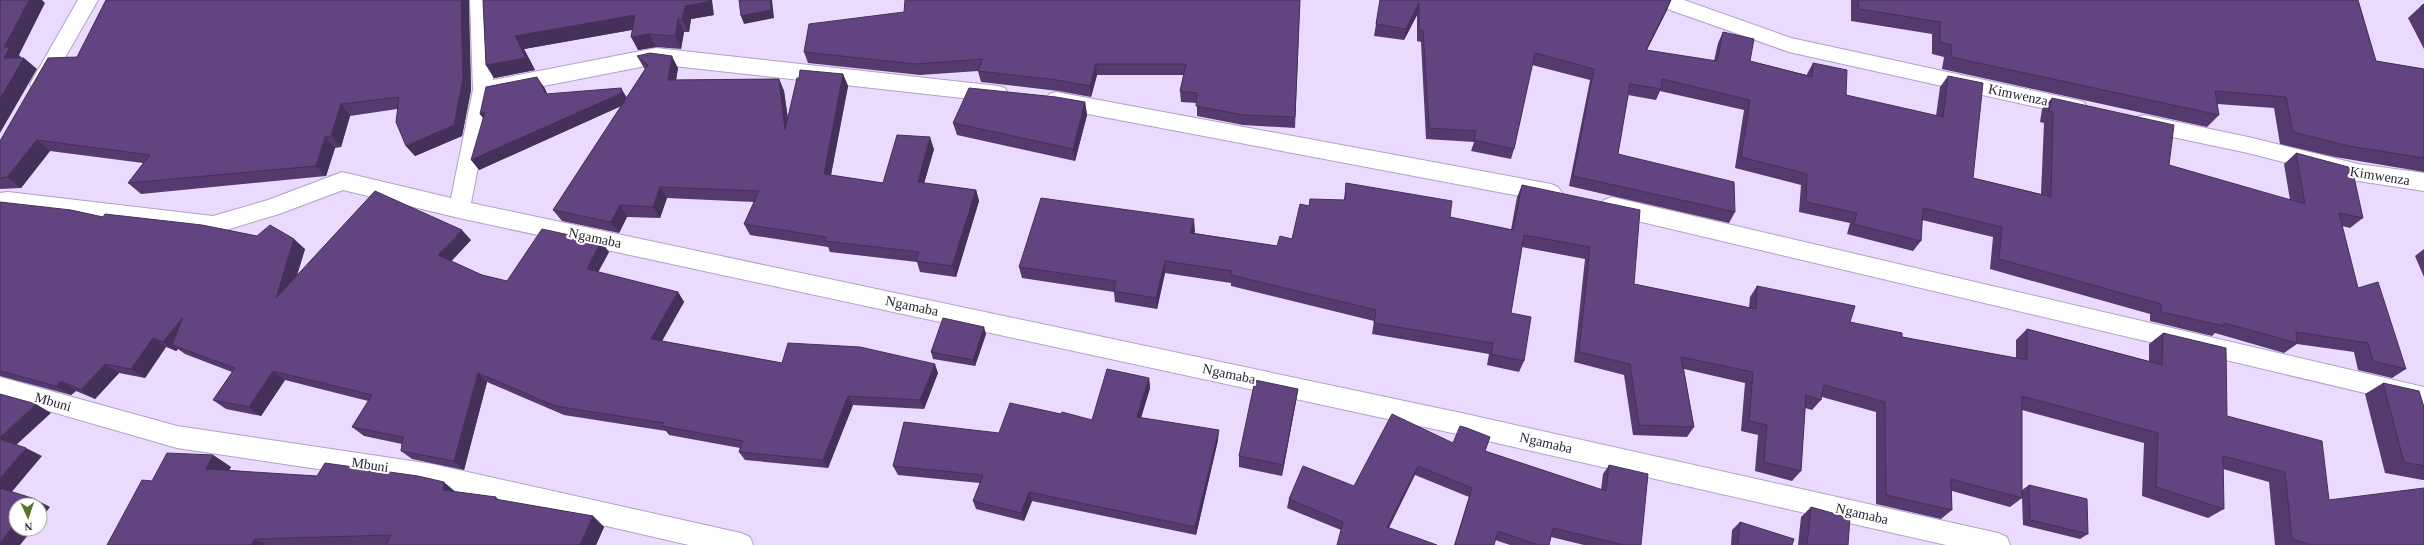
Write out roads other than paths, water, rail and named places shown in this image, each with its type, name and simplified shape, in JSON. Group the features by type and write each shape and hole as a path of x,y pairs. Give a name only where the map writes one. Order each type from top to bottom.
{"street":[{"path":"31,101 88,0"},
{"path":"459,209 482,90 480,0"},
{"name":"Kimwenza","path":"1663,0 1789,45 2092,111"},
{"path":"482,90 656,56 1026,97 1130,112 1572,197"},
{"name":"Kimwenza","path":"2123,118 2248,145 2345,170 2399,180 2424,182"},
{"name":"Ngamaba","path":"0,202 8,201 213,225 271,208 342,181 459,209 1466,425 1998,545"},
{"path":"1596,202 2424,398"},
{"name":"Mbuni","path":"0,387 177,437 432,474 741,545"}]}
